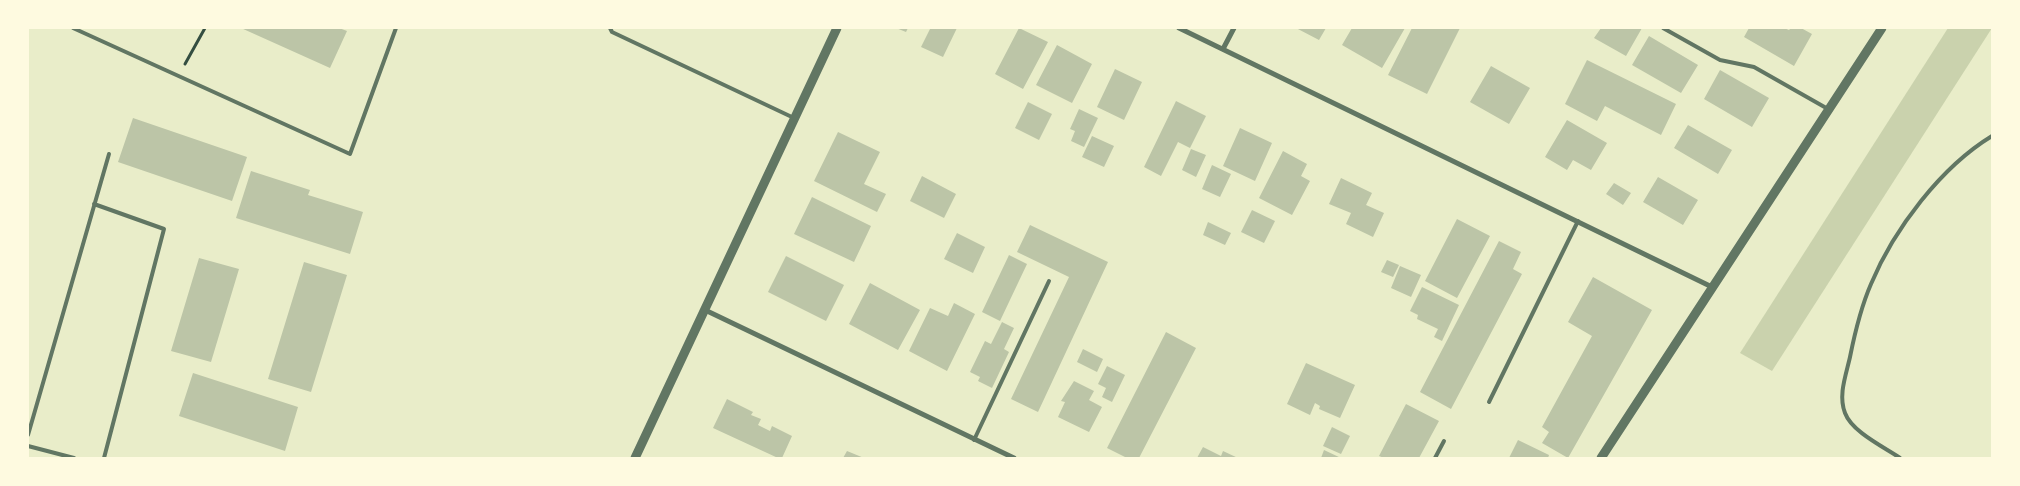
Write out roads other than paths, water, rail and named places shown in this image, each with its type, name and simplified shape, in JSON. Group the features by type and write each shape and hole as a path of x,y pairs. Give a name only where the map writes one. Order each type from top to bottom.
{"street":[{"path":"635,458 837,28"},
{"path":"1179,28 1712,287"},
{"path":"1223,49 1234,28"},
{"path":"1601,458 1882,28"},
{"path":"705,310 1014,458"}],"lane":[{"path":"73,28 350,154 396,28"},
{"path":"610,28 612,32 794,118"},
{"path":"1663,28 1720,60 1754,67 1828,109"},
{"path":"1900,458 1853,426 1845,413 1841,394 1857,323 1871,284 1906,223 1926,196 1956,164 1992,136"},
{"path":"28,435 109,154"},
{"path":"94,204 164,230 104,458"},
{"path":"1489,402 1578,221"},
{"path":"974,440 1049,281"},
{"path":"1435,458 1444,441"},
{"path":"28,446 74,458"}]}
